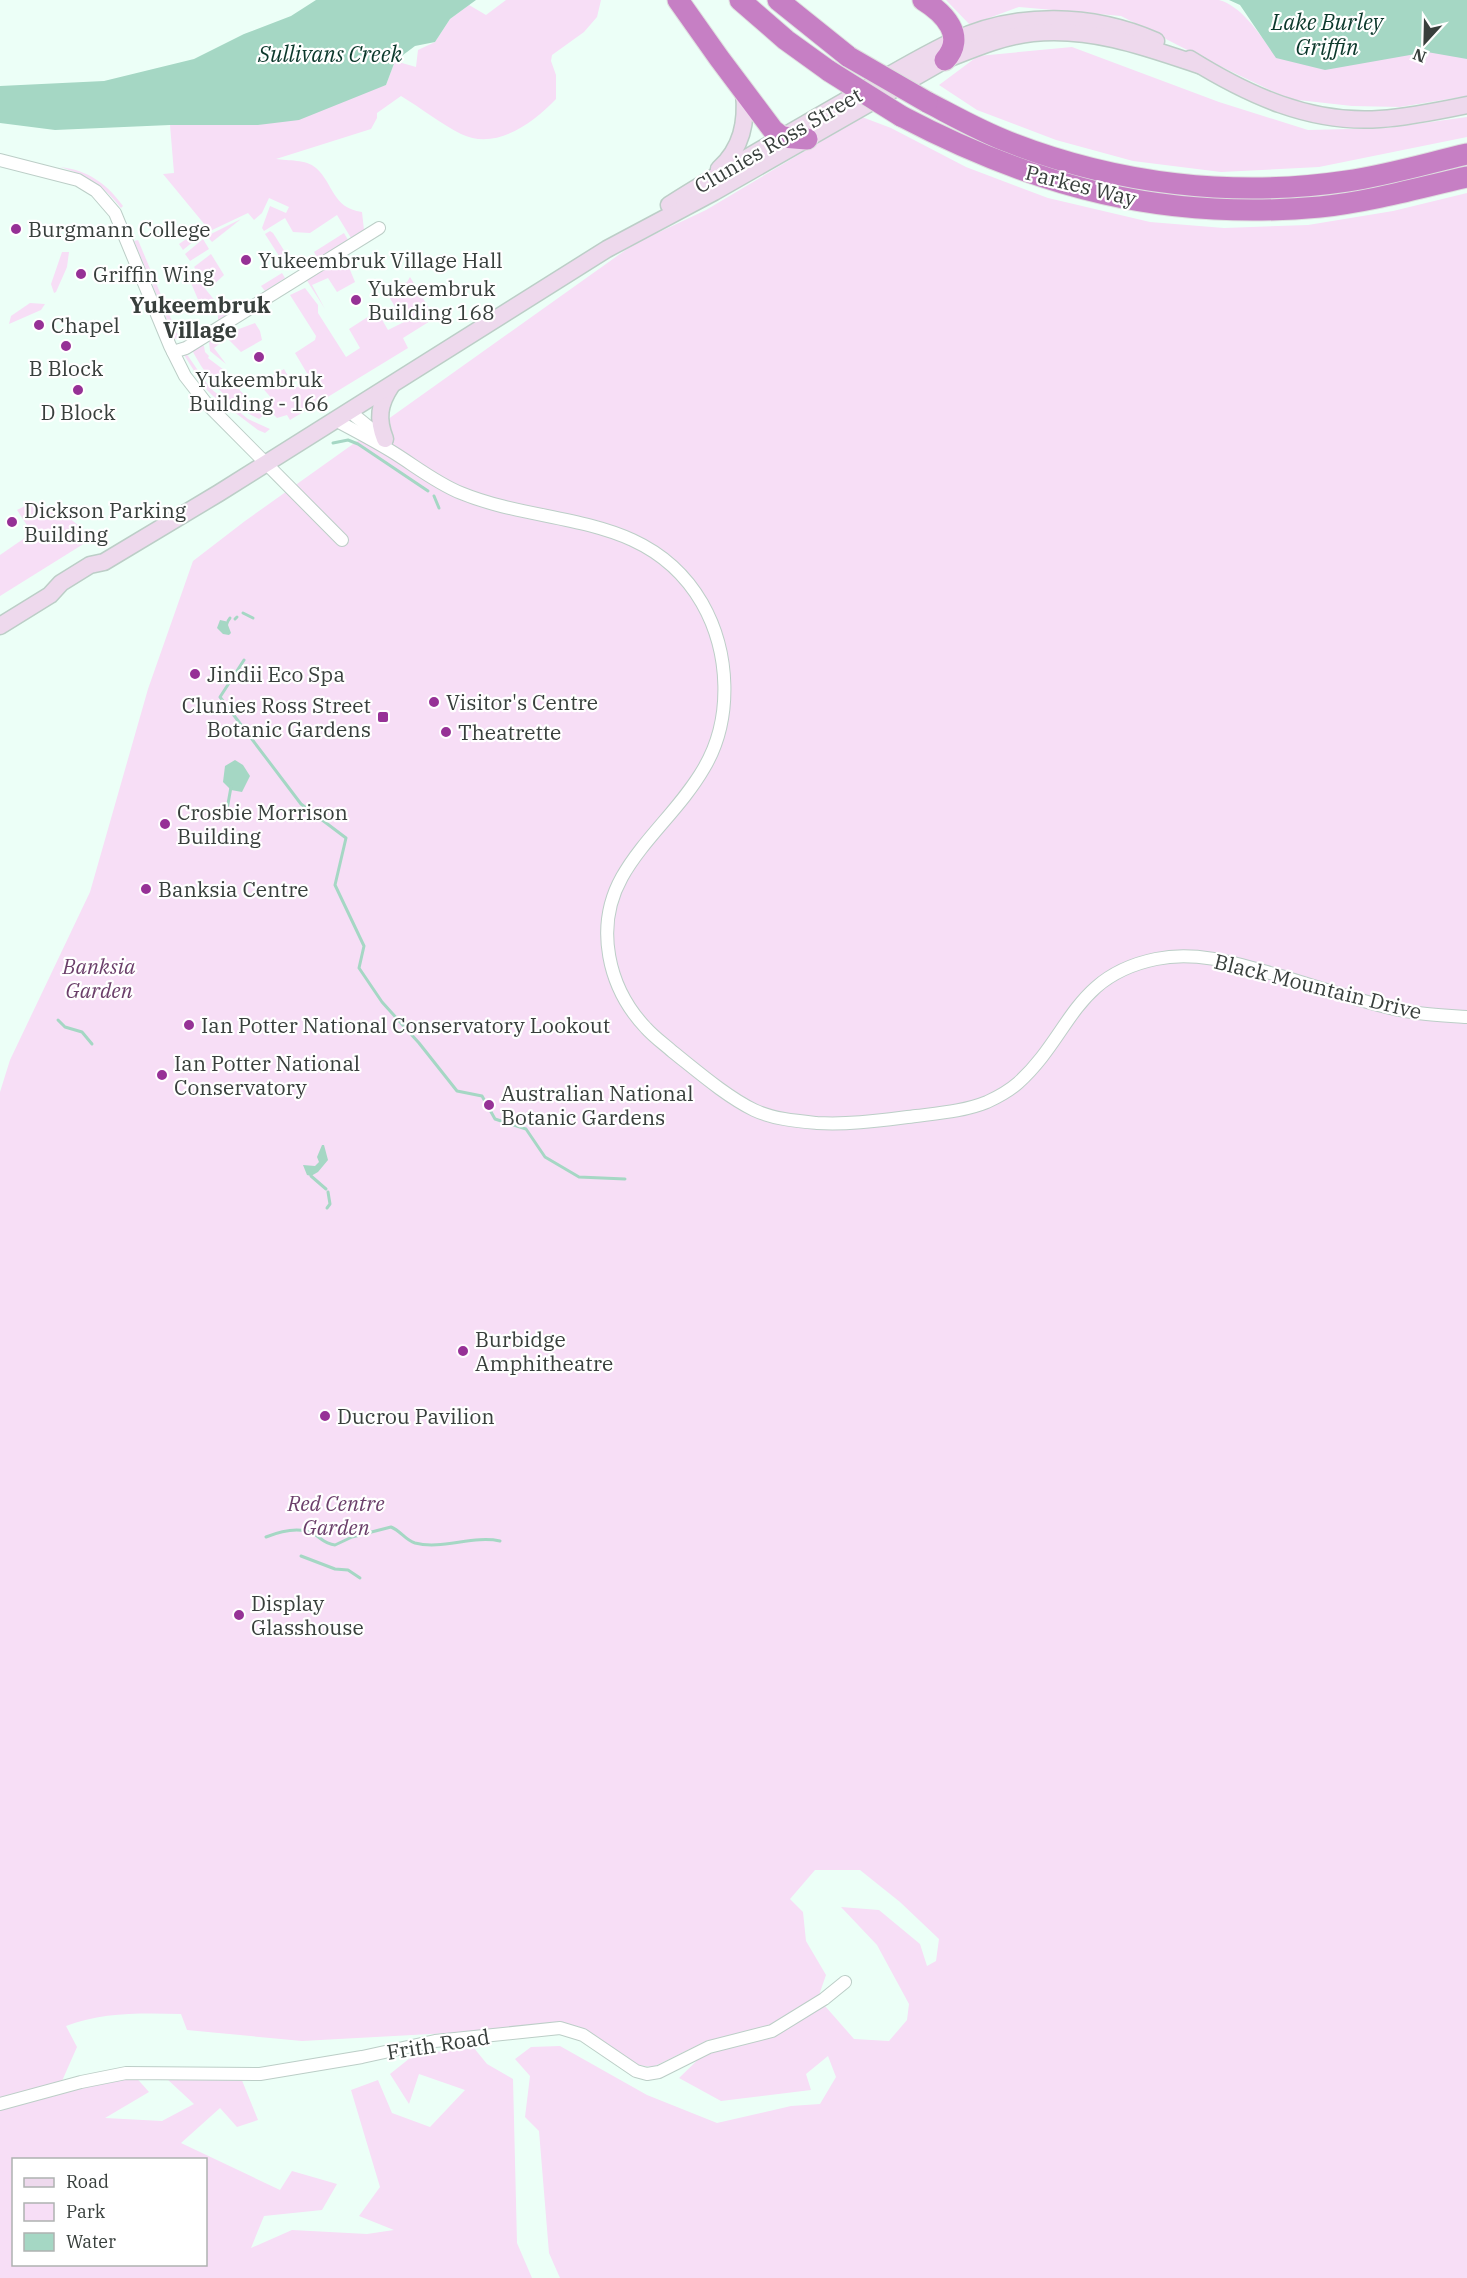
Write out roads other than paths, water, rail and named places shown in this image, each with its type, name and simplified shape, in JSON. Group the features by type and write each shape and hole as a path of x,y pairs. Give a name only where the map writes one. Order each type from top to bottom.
{"highway":[{"path":"678,0 773,130 782,137 807,139"},
{"name":"Parkes Way","path":"741,0 786,39 829,71 901,116 960,146 1042,178 1080,190 1178,206 1244,211 1322,207 1380,198 1467,177"},
{"name":"Parkes Way","path":"778,0 849,57 927,102 1007,142 1105,172 1149,181 1198,186 1245,188 1290,186 1349,181 1467,154"},
{"path":"923,0 947,17 955,40 951,54 945,60"}],"street":[{"name":"Clunies Ross Street","path":"607,249 634,227 782,137 955,40 993,27 1035,19 1101,22 1137,33 1170,47 1199,65"},
{"name":"Clunies Ross Street","path":"0,626 50,595 61,583 90,565 104,562 267,463 607,249 638,234 945,60 981,46 1033,33 1075,33 1112,38 1199,65"},
{"path":"1199,65 1267,100 1305,113 1322,116 1380,119 1467,105"},
{"path":"703,183 735,152 741,139 744,122 744,92"},
{"path":"0,160 78,180 100,195 115,213 185,376 206,403 342,540"},
{"path":"173,352 186,348 379,228"},
{"path":"388,445 380,424 381,407 393,383"},
{"name":"Black Mountain Drive","path":"342,416 388,445 436,480 466,495 506,507 590,524 616,532 660,557 678,572 700,599 713,626 721,651 724,682 723,708 718,734 707,764 690,791 623,874 609,911 606,931 608,956 620,992 647,1030 688,1064 755,1111 785,1120 839,1124 955,1111 989,1102 1021,1080 1036,1063 1074,1009 1094,988 1113,974 1136,964 1176,956 1195,956 1237,963 1389,1008 1421,1014 1467,1017"},
{"name":"Frith Road","path":"0,2104 81,2082 126,2073 260,2074 362,2057 435,2041 560,2028 582,2035 636,2071 647,2074 659,2072 709,2047 772,2031 824,1999 845,1982"}],"water":[{"name":"Sullivans Creek","path":"316,0 476,0 450,19 435,42 415,46 395,61 386,85 299,120 258,125 170,125 55,130 0,123 0,86 104,81 194,59 244,34 291,16"},
{"name":"Lake Burley Griffin","path":"1229,0 1467,0 1467,59 1427,52 1325,70 1276,58 1240,5"},
{"path":"220,620 229,622 231,633 229,635 223,634 217,628"},
{"path":"235,760 243,765 250,776 242,792 231,790 223,782 225,766"},
{"path":"324,1145 328,1160 318,1172 311,1176 307,1175 303,1165 315,1166 319,1162 317,1157"}],"waterway":[{"path":"333,443 348,440 358,444 428,491"},
{"path":"434,496 439,508"},
{"path":"243,613 253,618"},
{"path":"244,660 220,697 301,804 346,838 335,885 364,946 359,968 382,1002 419,1043 457,1091 482,1096 495,1119 526,1129 545,1157 579,1177 625,1179"},
{"path":"226,815 231,787"},
{"path":"58,1020 65,1027 82,1032 92,1044"},
{"path":"311,1176 326,1189"},
{"path":"327,1208 330,1204 328,1192"},
{"path":"266,1537 284,1531 302,1530 335,1545 352,1537 391,1527 412,1542 425,1545 479,1540 500,1541"},
{"path":"301,1556 335,1569 348,1570 360,1578"}],"place":[{"name":"Burgmann College","path":"16,229"},
{"name":"Yukeembruk Village Hall","path":"246,260"},
{"name":"Griffin Wing","path":"81,274"},
{"name":"Yukeembruk Building 168","path":"356,300"},
{"name":"Chapel","path":"39,325"},
{"name":"B Block","path":"66,346"},
{"name":"Yukeembruk Building - 166","path":"259,357"},
{"name":"D Block","path":"78,390"},
{"name":"Dickson Parking Building","path":"12,522"},
{"name":"Jindii Eco Spa","path":"195,674"},
{"name":"Visitor's Centre","path":"434,702"},
{"name":"Clunies Ross Street Botanic Gardens","path":"383,717"},
{"name":"Theatrette","path":"446,732"},
{"name":"Crosbie Morrison Building","path":"165,824"},
{"name":"Banksia Centre","path":"146,889"},
{"name":"Ian Potter National Conservatory Lookout","path":"189,1025"},
{"name":"Ian Potter National Conservatory","path":"162,1075"},
{"name":"Australian National Botanic Gardens","path":"489,1105"},
{"name":"Burbidge Amphitheatre","path":"463,1351"},
{"name":"Ducrou Pavilion","path":"325,1416"},
{"name":"Display Glasshouse","path":"239,1615"}],"district":[{"name":"Yukeembruk Village","path":"200,316"}],"park label":[{"name":"Banksia Garden","path":"99,978"},
{"name":"Red Centre Garden","path":"336,1515"}]}
